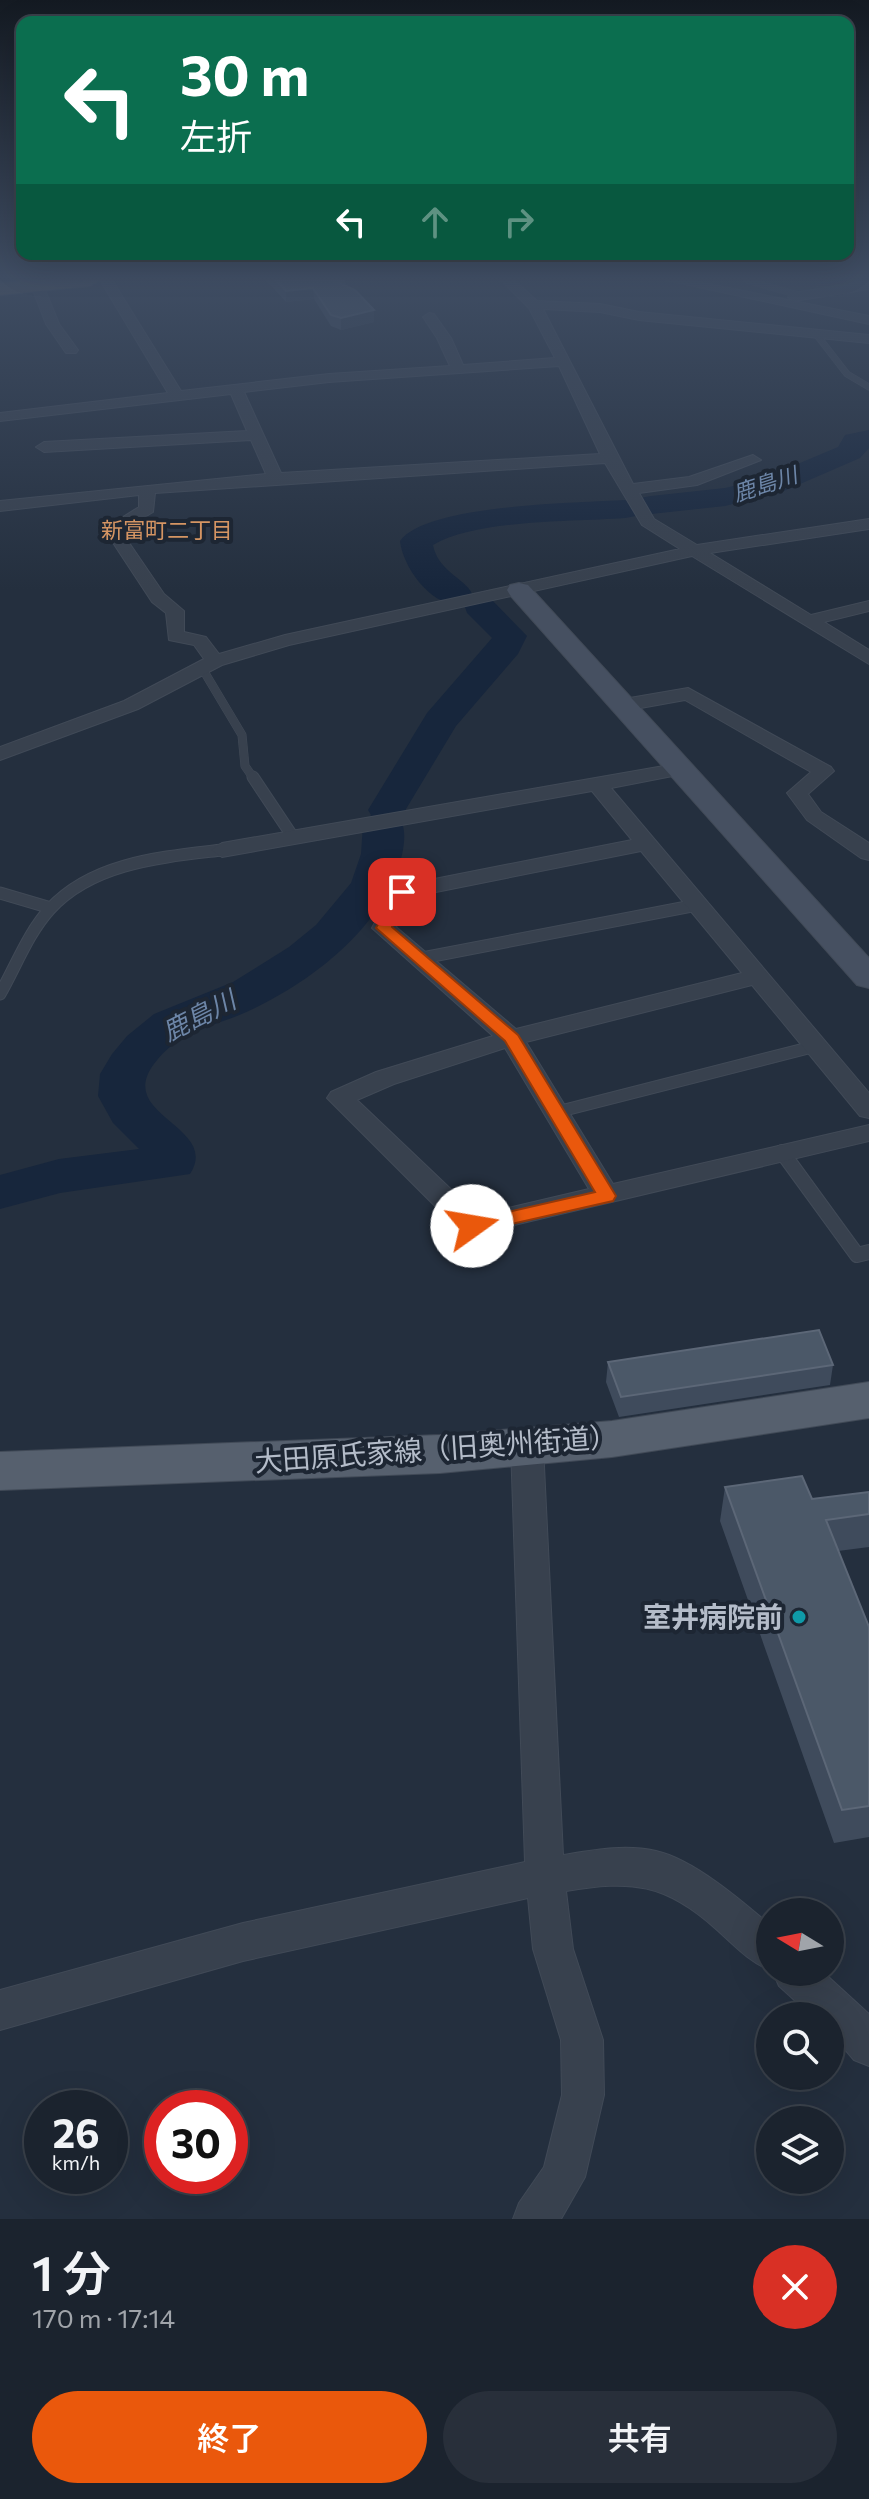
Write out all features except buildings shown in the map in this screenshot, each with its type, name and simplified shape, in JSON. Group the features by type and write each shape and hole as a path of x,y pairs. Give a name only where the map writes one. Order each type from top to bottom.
{"main road":[{"name":"大田原氏家線（旧奥州街道）","path":"0,1471 365,1458 527,1446 612,1439 869,1400"}],"street":[{"path":"169,384 176,395"},
{"path":"0,417 285,384"},
{"path":"574,384 610,458 648,522 812,620 869,658"},
{"path":"235,388 275,478"},
{"path":"44,447 256,435"},
{"path":"0,506 275,478 610,458"},
{"path":"627,489 672,488 715,476 753,460"},
{"path":"147,489 147,509 112,529 158,598 175,611 175,636 200,641 208,665"},
{"path":"0,754 131,705 208,665 285,640 697,550 869,524"},
{"path":"519,590 869,978"},
{"path":"812,620 869,606"},
{"path":"624,705 688,694 824,771 797,793 814,816 869,853"},
{"path":"222,850 681,769"},
{"path":"597,784 869,1110"},
{"path":"607,1196 511,1038 384,928 402,892 644,844"},
{"path":"758,976 511,1038 385,1078 340,1098 472,1226 869,1133"},
{"path":"527,1446 545,1876 553,1949 582,2040 583,2095 563,2177 535,2219"},
{"path":"0,2010 243,1942 545,1876 612,1865 656,1869 718,1905 756,1939"},
{"path":"809,1986 847,2020 869,2045"}],"lane":[{"path":"208,665 242,735 245,766 293,837"},
{"path":"0,994 51,908 89,880 146,860 222,850"},
{"path":"0,893 51,908"},
{"path":"417,959 697,905"},
{"path":"557,1112 816,1046"},
{"path":"782,1152 857,1255 869,1252"}],"waterway":[{"name":"鹿島川","path":"651,505 725,497 773,485 850,452 855,441 869,439"},
{"name":"鹿島川","path":"458,595 424,566 416,541 432,532 484,520 625,509"},
{"name":"鹿島川","path":"388,810 440,721 506,647 510,636 479,606"},
{"name":"鹿島川","path":"0,1192 59,1176 172,1162 172,1151 144,1126 126,1104 122,1085 129,1064 144,1046 171,1024 249,992 277,976 332,934 355,909 372,883 382,854 383,824"}],"place":[{"name":"室井病院前","path":"799,1617"}],"district":[{"name":"新富町二丁目","path":"167,530"}],"route":[{"path":"402,892 384,928 511,1038 607,1196 472,1226"}]}
